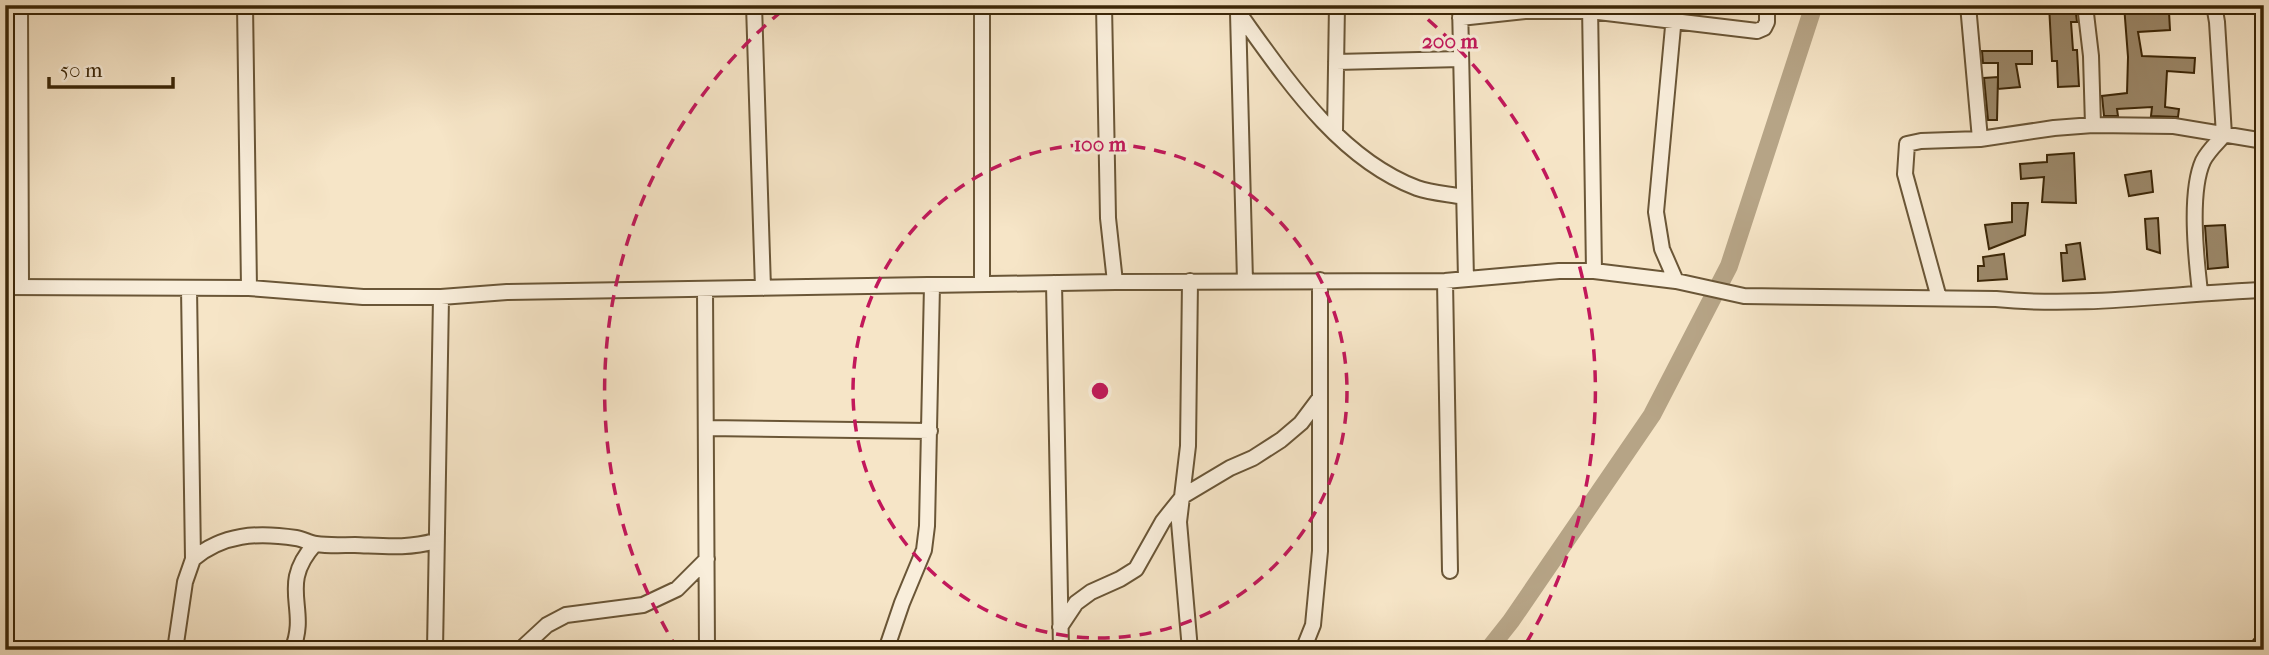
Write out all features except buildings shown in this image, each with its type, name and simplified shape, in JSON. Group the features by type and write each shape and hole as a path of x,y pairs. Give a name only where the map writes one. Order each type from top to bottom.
{"street":[{"path":"20,5 21,287"},
{"path":"245,5 249,288"},
{"path":"754,5 763,288"},
{"path":"982,5 982,284"},
{"path":"1104,5 1108,218 1115,282"},
{"path":"1335,131 1337,5"},
{"path":"1466,279 1460,11 1590,8 1675,13 1757,31 1764,28 1767,5"},
{"path":"1968,5 1980,139"},
{"path":"2085,5 2091,56 2093,125"},
{"path":"2200,292 2196,257 2196,180 2204,158 2224,135 2214,5"},
{"path":"1590,8 1594,271"},
{"path":"1235,9 1287,81 1335,131 1374,166 1418,188 1464,197"},
{"path":"1235,9 1245,281"},
{"path":"1675,13 1656,212 1662,249 1676,281"},
{"path":"1336,62 1461,59"},
{"path":"1939,298 1905,174 1907,144 1980,139 2093,125 2174,126 2264,141"},
{"path":"5,287 249,288 363,297 442,297 507,292 982,284 1446,281 1559,271 1594,271 1676,281 1744,296 1996,299 2034,302 2121,300 2200,292 2264,290"},
{"path":"1190,281 1188,446 1180,522 1180,554 1190,650"},
{"path":"1303,650 1313,625 1318,586 1321,496 1320,281"},
{"path":"1446,281 1450,571"},
{"path":"1055,283 1061,650"},
{"path":"886,650 924,550 927,526 932,285"},
{"path":"175,650 185,582 193,559 189,288"},
{"path":"705,289 707,650"},
{"path":"435,650 435,541 442,297"},
{"path":"1060,627 1083,597 1136,569 1163,521 1182,496 1281,440 1301,423 1319,399"},
{"path":"706,428 929,431"},
{"path":"193,559 208,547 226,539 259,536 295,538 315,544 398,548 416,547 435,541"},
{"path":"292,650 298,628 295,579 304,556 315,544"},
{"path":"520,650 547,625 566,615 643,606 677,589 707,559"}],"waterway":[{"path":"1488,650 1511,621 1652,415 1729,266 1814,5"}]}
